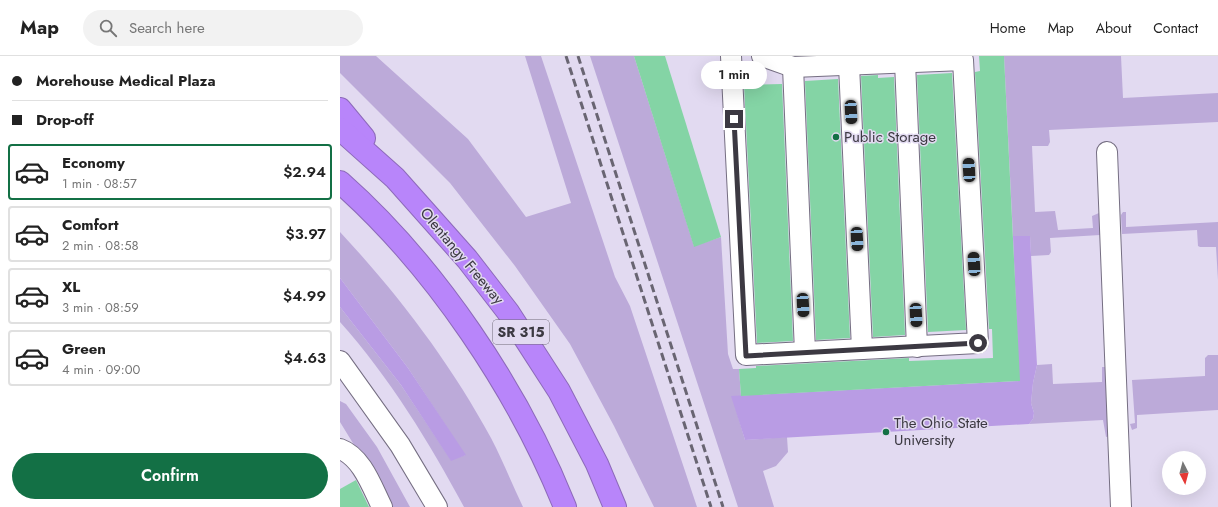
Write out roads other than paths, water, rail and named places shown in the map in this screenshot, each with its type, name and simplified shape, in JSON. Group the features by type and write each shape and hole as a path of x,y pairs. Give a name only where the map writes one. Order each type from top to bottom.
{"highway":[{"path":"340,109 395,178"},
{"name":"Olentangy Freeway","path":"340,129 395,178 467,258 508,312 559,391 597,464 616,507"},
{"name":"SR 315","path":"340,182 362,201 430,277 474,339 516,406 554,479 565,507"}],"street":[{"path":"731,56 746,356 978,343 963,60 792,67 762,56"},
{"path":"905,62 917,346"},
{"path":"849,65 862,349"},
{"path":"792,67 805,352"},
{"path":"1107,152 1121,507"},
{"path":"341,364 400,445 437,507"},
{"path":"340,449 348,452 362,467 382,507"}],"railway":[{"path":"566,56 711,507"},
{"path":"578,56 723,507"}],"place":[{"name":"Public Storage","path":"836,137"},
{"name":"The Ohio State University","path":"886,432"}]}
